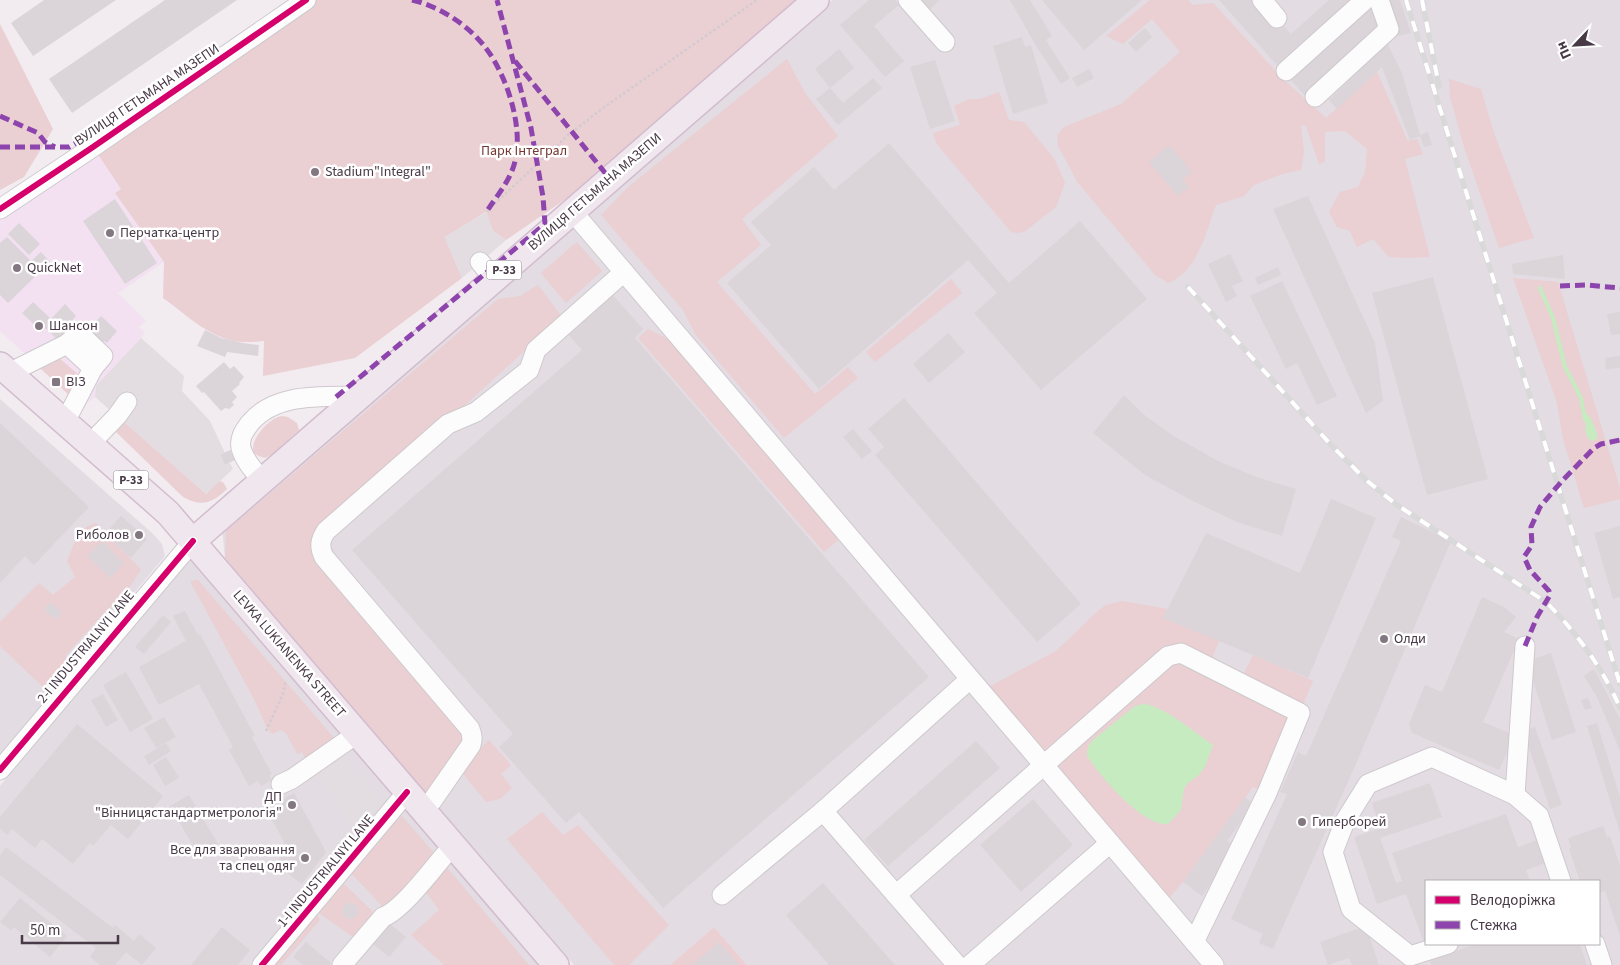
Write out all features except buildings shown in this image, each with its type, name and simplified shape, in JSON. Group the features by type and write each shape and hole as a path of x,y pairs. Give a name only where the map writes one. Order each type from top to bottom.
{"main road":[{"name":"ВУЛИЦЯ ГЕТЬМАНА МАЗЕПИ","path":"193,541 359,396 487,270 572,211 816,0"},
{"name":"LEVKA LUKIANENKA STREET","path":"5,369 168,513 556,965"}],"street":[{"name":"ВУЛИЦЯ ГЕТЬМАНА МАЗЕПИ","path":"0,209 306,0"},
{"path":"908,0 945,42"},
{"path":"1262,0 1277,18"},
{"path":"1286,71 1365,0"},
{"path":"1315,97 1389,29 1379,0"},
{"path":"572,211 1214,965"},
{"name":"1-I INDUSTRIALNYI LANE","path":"262,965 415,800 432,801 471,745 473,737 470,729 324,557 320,550 322,537 326,531 448,424 476,412 529,370 536,350 624,272"},
{"path":"5,369 67,344 92,368 65,422"},
{"path":"262,480 242,450 240,440 245,429 263,411 292,400 317,396 359,396"},
{"path":"90,444 117,416 127,402"},
{"name":"2-I INDUSTRIALNYI LANE","path":"0,770 193,541"},
{"path":"1515,795 1525,646"},
{"path":"896,895 1168,656 1181,653 1300,712 1267,793 1194,942"},
{"path":"722,895 823,810 970,679"},
{"path":"281,784 292,779 358,733"},
{"path":"1445,945 1410,956 1351,909 1332,852 1345,821 1368,784 1432,757 1515,795 1539,816 1562,880"},
{"path":"823,810 957,965"},
{"path":"970,965 1110,843"},
{"path":"347,963 383,917 390,914 417,888 453,845"},
{"path":"1595,945 1602,965"}],"path":[{"path":"487,211 567,136 603,108 757,0"},
{"path":"266,731 285,688 286,676"}],"shaded area":[{"path":"832,0 1620,0 1620,965 747,965 714,927 670,965 574,965 225,558 222,528"},
{"path":"93,147 121,189 115,193 164,262 118,293 146,321 139,327 145,333 97,386 95,397 83,407 0,331 0,209"},
{"path":"487,212 493,231 506,240 462,278 444,237"},
{"path":"141,338 184,376 182,391 210,421 225,453 220,455 225,465 230,463 233,469 206,494 95,397 96,386"},
{"path":"0,399 152,533 162,544 165,556 52,697 0,756"},
{"path":"1584,414 1588,414 1593,423 1597,439 1591,441 1588,437 1586,423 1582,419"},
{"path":"191,561 200,568 541,965 0,965 0,786 68,700 186,562"},
{"path":"1142,704 1150,705 1169,714 1213,745 1205,767 1184,788 1181,810 1168,824 1158,823 1147,817 1123,799 1087,756 1088,747 1094,739 1135,706"},
{"path":"340,753 382,801 354,835 317,768"},
{"path":"336,847 345,854 313,890 305,883"}],"green space":[{"name":"Парк Інтеграл","path":"306,0 806,0 605,172 506,240 493,231 486,212 445,237 462,278 355,358 263,376 264,341 245,342 222,338 211,333 163,298 164,262 115,193 121,189 93,147"},
{"path":"1150,0 1188,0 1192,5 1213,3 1284,80 1326,118 1377,72 1408,141 1417,139 1423,154 1405,159 1430,257 1389,257 1373,239 1357,247 1350,231 1337,227 1329,212 1340,192 1358,187 1365,172 1367,149 1345,131 1325,132 1325,162 1319,164 1306,126 1301,125 1304,152 1301,170 1282,174 1254,185 1244,196 1216,205 1200,250 1187,270 1168,283 1155,275 1078,183 1058,146 1057,135 1064,127 1121,104 1180,52 1152,19 1123,44 1106,36"},
{"path":"0,24 53,129 24,177 0,190"},
{"path":"787,59 805,93 838,136 742,219 761,245 717,282 815,394 848,367 858,378 784,438 695,334 683,310 601,215 629,186"},
{"path":"1449,79 1481,89 1494,133 1534,238 1499,248 1464,147 1450,97"},
{"path":"999,92 1009,120 1024,122 1054,158 1065,183 1056,207 1024,232 1018,233 1011,232 936,143 933,133 960,125 954,106 969,99 980,99"},
{"path":"577,242 602,271 566,303 541,273"},
{"path":"1513,278 1558,282 1620,488 1620,499 1584,508 1563,439 1557,403"},
{"path":"951,279 962,293 875,362 866,352"},
{"path":"538,285 562,317 326,531 320,544 470,729 432,801 225,558 226,531 498,299 520,296"},
{"path":"648,329 678,344 843,536 824,552 638,338"},
{"path":"58,357 81,377 71,397 39,367"},
{"path":"282,416 288,417 297,423 299,430 277,451 267,457 264,458 256,454 253,449 257,436 269,423"},
{"path":"121,419 206,494 219,481 223,482 227,489 211,501 201,503 183,497 115,431"},
{"path":"96,523 141,570 126,592 66,655 65,670 43,687 0,646 0,622 39,583 53,595 75,577 67,561 81,533 90,525"},
{"path":"194,580 198,580 342,747 307,763 302,752 297,754 286,733 281,730 272,734 267,728 255,701 191,583"},
{"path":"1122,601 1168,609 1219,641 1208,667 1240,682 1253,655 1313,681 1267,793 1253,787 1183,882 1163,905 981,691 1056,651 1099,610 1106,605"},
{"path":"489,740 511,765 501,774 512,788 500,799 486,802 459,769"},
{"path":"542,812 563,835 578,825 669,925 629,965 614,965 507,839"},
{"path":"402,816 435,854 387,911 351,873 388,829"},
{"path":"445,865 529,965 444,965 411,935 439,910 423,888"},
{"path":"344,884 372,911 372,915 353,937 319,913"},
{"path":"316,914 320,920 281,965 271,965"},
{"path":"714,927 747,965 670,965"}],"waterway":[{"path":"1540,288 1553,318 1565,367 1581,398 1584,414"}],"railway":[{"path":"1406,0 1620,684"},
{"path":"1422,0 1439,86"},
{"path":"1188,287 1332,446 1366,480 1397,505 1546,602 1588,651 1620,708"}],"marked path":[{"path":"412,0 442,12 470,31 493,59 507,87 515,120 517,151 509,177 487,211"},
{"path":"336,397 545,224 543,197 531,128 497,0"},
{"path":"515,61 610,179"},
{"path":"0,116 38,133 45,142 55,147"},
{"path":"0,147 69,147 88,136"},
{"path":"1560,286 1586,285 1620,288"},
{"path":"1525,646 1537,617 1550,595 1549,591 1530,570 1524,557 1532,545 1531,527 1540,507 1594,448 1601,444 1620,440"}],"cycle path":[{"path":"0,209 306,0"},
{"path":"0,770 193,541"},
{"path":"262,965 407,792"}],"place":[{"name":"Stadium\"Integral\"","path":"315,172"},
{"name":"Перчатка-центр","path":"110,233"},
{"name":"QuickNet","path":"17,268"},
{"name":"Шансон","path":"39,326"},
{"name":"ВІЗ","path":"56,382"},
{"name":"Риболов","path":"139,535"},
{"name":"Олди","path":"1384,639"},
{"name":"ДП \"Вінницястандартметрологія\"","path":"292,805"},
{"name":"Гиперборей","path":"1302,822"},
{"name":"Все для зварювання та спец одяг","path":"305,858"}]}
